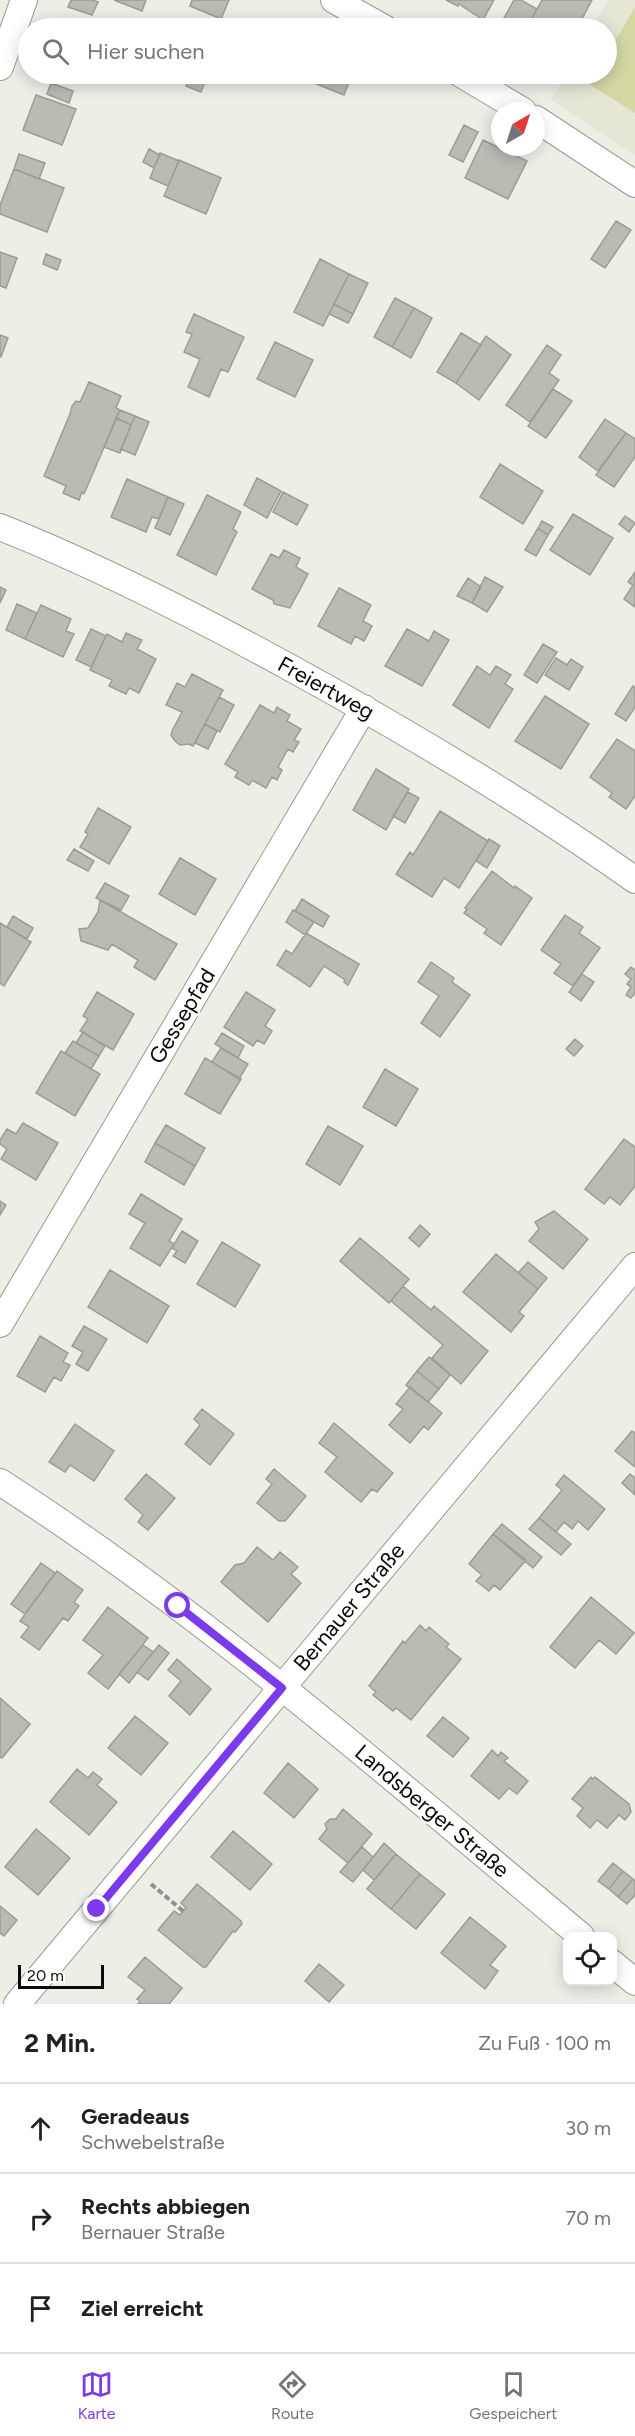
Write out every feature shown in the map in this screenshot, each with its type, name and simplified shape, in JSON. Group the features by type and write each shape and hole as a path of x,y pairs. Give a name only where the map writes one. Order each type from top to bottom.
{"street":[{"path":"0,67 24,0"},
{"path":"334,0 366,18"},
{"path":"478,84 508,102"},
{"path":"545,125 635,184"},
{"name":"Freiertweg","path":"0,527 37,542 218,628 364,708 476,775 635,880"},
{"name":"Gessepfad","path":"0,1324 364,708"},
{"name":"Bernauer Straße","path":"17,2004 635,1266"},
{"name":"Landsberger Straße","path":"0,1482 85,1537 298,1699 575,1932"},
{"path":"617,1968 635,1982"}],"path":[{"path":"146,1881 183,1911"}],"shaded area":[{"path":"608,0 635,0 635,156 551,100 560,84 617,84 617,18 598,18"}],"green space":[{"path":"635,7 635,113 589,84 617,84 617,38"}],"building":[{"path":"71,0 98,2 92,15 68,7"},
{"path":"114,0 146,0 142,11"},
{"path":"192,0 229,0 221,18 190,6"},
{"path":"446,0 494,0 484,18 480,18 459,4 458,6"},
{"path":"514,0 521,0 537,9 532,18 504,18"},
{"path":"542,0 592,0 582,18 532,18"},
{"path":"51,84 73,91 69,103 47,94"},
{"path":"187,84 204,84 201,92 186,86"},
{"path":"316,84 348,84 344,95"},
{"path":"36,95 76,109 62,145 23,130"},
{"path":"464,125 478,132 463,162 449,155"},
{"path":"483,140 491,144 491,156 517,156 527,161 508,199 465,178"},
{"path":"149,149 160,155 154,168 143,162"},
{"path":"160,153 179,161 168,186 150,178"},
{"path":"19,154 45,163 39,179 14,169"},
{"path":"179,160 221,178 206,214 164,196"},
{"path":"14,169 64,188 47,232 0,214 0,205"},
{"path":"616,221 631,230 605,268 591,259"},
{"path":"0,252 17,258 6,288 0,286"},
{"path":"46,254 61,260 57,270 43,264"},
{"path":"320,259 349,274 323,326 294,312"},
{"path":"349,274 368,283 353,314 334,304"},
{"path":"395,298 414,308 392,347 374,337"},
{"path":"334,304 353,314 348,323 329,314"},
{"path":"414,308 432,318 411,358 392,347"},
{"path":"194,314 244,337 228,372 221,369 209,397 188,387 200,359 184,352 192,334 186,332"},
{"path":"461,333 481,345 456,383 437,372"},
{"path":"0,335 8,338 1,357 0,356"},
{"path":"486,336 511,355 479,400 456,383"},
{"path":"275,342 313,360 295,397 257,379"},
{"path":"547,345 561,355 549,373 559,380 530,422 506,405"},
{"path":"89,382 121,396 116,408 120,410 84,494 82,492 79,500 63,493 66,486 44,476 72,406 76,401 80,402"},
{"path":"553,389 572,401 546,438 528,426"},
{"path":"120,410 135,416 131,425 116,418"},
{"path":"135,416 149,422 135,455 121,449"},
{"path":"116,418 131,425 120,453 104,447"},
{"path":"605,419 626,433 598,471 579,457"},
{"path":"626,433 635,439 635,457 614,487 596,475"},
{"path":"500,464 543,491 523,524 480,497"},
{"path":"257,478 281,491 267,518 244,505"},
{"path":"127,479 168,497 159,519 152,517 146,532 111,517"},
{"path":"283,492 308,505 297,525 273,512"},
{"path":"207,495 241,512 233,529 237,532 216,575 177,555"},
{"path":"168,497 184,504 170,535 155,528"},
{"path":"573,514 613,538 590,575 550,550"},
{"path":"625,516 635,523 629,532 619,524"},
{"path":"542,521 553,527 548,535 538,528"},
{"path":"538,528 548,535 536,556 525,550"},
{"path":"284,550 300,558 296,567 308,574 290,608 274,604 273,600 252,589 271,554 279,558"},
{"path":"635,572 635,607 624,599 633,585 628,582"},
{"path":"485,577 503,587 487,612 472,603"},
{"path":"468,578 481,587 472,603 457,596"},
{"path":"0,587 6,590 0,603"},
{"path":"339,588 371,605 363,621 372,626 364,641 355,636 351,644 318,626"},
{"path":"17,604 37,613 25,639 6,630"},
{"path":"41,605 71,619 66,631 74,634 63,657 25,639"},
{"path":"91,629 106,636 91,667 76,660"},
{"path":"407,629 429,641 434,631 449,640 422,686 385,666"},
{"path":"126,633 142,640 137,649 156,659 139,693 129,688 126,694 109,686 112,680 90,670 107,634 122,642"},
{"path":"543,644 557,652 537,683 524,675"},
{"path":"556,658 567,665 571,659 583,667 569,690 545,675"},
{"path":"477,666 490,675 496,666 511,675 505,684 513,689 489,728 453,705"},
{"path":"192,674 223,690 193,746 180,745 171,735 182,712 166,705 177,683 185,687"},
{"path":"633,686 635,688 635,707 626,721 615,714"},
{"path":"545,696 589,724 561,769 515,741"},
{"path":"219,697 234,705 220,732 205,724"},
{"path":"260,705 274,713 277,707 290,715 287,721 301,729 294,740 299,742 293,752 288,749 278,767 282,770 277,780 272,777 266,788 252,780 249,785 235,777 238,772 225,764"},
{"path":"205,724 217,731 208,749 195,743"},
{"path":"617,739 635,751 635,796 626,809 609,797 612,793 590,777"},
{"path":"376,769 409,789 386,830 353,810"},
{"path":"408,792 419,798 405,823 393,816"},
{"path":"98,808 131,827 109,864 80,847 88,834 85,832"},
{"path":"440,811 488,841 459,888 444,878 432,897 396,874 410,852 413,855"},
{"path":"489,839 500,846 487,868 476,861"},
{"path":"74,849 94,861 88,871 67,860"},
{"path":"180,858 216,879 195,915 159,894"},
{"path":"492,871 532,898 501,945 484,933 487,929 464,913 467,909 465,908"},
{"path":"105,883 129,896 121,910 96,898"},
{"path":"302,899 329,916 323,927 295,911"},
{"path":"100,900 177,944 155,980 134,967 138,960 112,944 108,950 81,941 79,929 88,928 98,912"},
{"path":"293,910 314,922 305,935 286,922"},
{"path":"565,915 583,927 579,933 600,948 573,986 554,973 561,964 541,950"},
{"path":"13,916 33,928 27,939 7,927"},
{"path":"0,923 31,942 4,986 0,983"},
{"path":"306,933 359,964 348,985 344,982 345,980 324,966 310,987 277,965 286,950 292,954"},
{"path":"431,962 454,978 452,982 470,995 440,1037 421,1023 439,996 418,982"},
{"path":"631,967 635,970 635,993 631,998 626,995 631,987 627,984 631,979 625,974"},
{"path":"582,974 594,982 581,1001 569,992"},
{"path":"97,992 134,1014 113,1050 80,1031 88,1019 83,1016"},
{"path":"246,992 275,1010 265,1026 272,1031 264,1044 257,1040 253,1046 224,1027"},
{"path":"83,1032 105,1046 99,1056 76,1043"},
{"path":"222,1033 244,1046 238,1058 215,1044"},
{"path":"575,1039 583,1046 574,1056 566,1049"},
{"path":"73,1041 99,1056 91,1069 65,1053"},
{"path":"221,1048 248,1064 239,1079 212,1062"},
{"path":"61,1051 100,1074 75,1116 36,1093"},
{"path":"205,1058 241,1079 220,1114 185,1094"},
{"path":"385,1069 418,1089 396,1126 363,1107"},
{"path":"23,1123 58,1143 36,1180 1,1159 7,1149 0,1144 0,1140 7,1129 16,1134"},
{"path":"166,1125 205,1148 195,1166 155,1143"},
{"path":"328,1126 363,1146 340,1185 306,1164"},
{"path":"624,1139 635,1147 635,1186 620,1205 610,1197 604,1204 585,1189"},
{"path":"155,1143 195,1166 184,1185 145,1162"},
{"path":"141,1194 182,1219 169,1241 174,1244 160,1266 130,1248 145,1223 129,1214"},
{"path":"0,1201 6,1205 0,1215"},
{"path":"554,1211 588,1239 563,1269 529,1241 539,1229 535,1222"},
{"path":"420,1225 430,1234 419,1247 409,1238"},
{"path":"182,1231 198,1241 185,1263 173,1256 177,1251 172,1248"},
{"path":"360,1238 409,1279 389,1303 340,1261"},
{"path":"222,1242 260,1265 235,1307 197,1284"},
{"path":"496,1254 538,1289 519,1312 524,1316 511,1332 463,1292"},
{"path":"528,1262 547,1278 538,1289 518,1273"},
{"path":"110,1270 169,1306 147,1343 88,1307"},
{"path":"403,1286 431,1310 434,1306 488,1351 461,1384 432,1358 443,1345 391,1301"},
{"path":"84,1326 107,1339 88,1371 76,1364 83,1352 72,1346"},
{"path":"40,1336 68,1353 63,1362 70,1365 61,1381 54,1377 45,1392 17,1376"},
{"path":"429,1357 450,1375 439,1389 417,1371"},
{"path":"417,1371 439,1389 428,1402 406,1385"},
{"path":"410,1387 442,1413 428,1430 424,1426 410,1443 389,1425 403,1409 396,1404"},
{"path":"202,1409 234,1434 210,1465 185,1444 200,1425 194,1419"},
{"path":"334,1423 393,1473 377,1492 372,1489 361,1502 325,1472 337,1457 319,1443"},
{"path":"75,1424 114,1451 94,1481 70,1465 65,1472 49,1462"},
{"path":"632,1431 635,1433 635,1467 615,1451"},
{"path":"274,1469 306,1496 285,1521 279,1521 257,1503 272,1484 266,1479"},
{"path":"146,1474 175,1498 148,1530 138,1522 143,1515 125,1499"},
{"path":"630,1474 635,1478 635,1495 622,1483"},
{"path":"564,1475 605,1509 588,1530 578,1521 572,1529 564,1522 556,1532 539,1518 562,1490 556,1485"},
{"path":"539,1518 571,1544 561,1555 529,1529"},
{"path":"502,1524 542,1557 533,1568 493,1534"},
{"path":"493,1534 526,1560 500,1590 494,1585 489,1591 476,1581 482,1575 469,1564"},
{"path":"257,1547 273,1560 280,1552 298,1567 291,1574 301,1583 268,1622 221,1582 235,1565 244,1563"},
{"path":"41,1563 55,1573 25,1614 11,1604"},
{"path":"57,1571 83,1590 74,1602 79,1606 68,1621 63,1618 39,1650 21,1637 29,1627 20,1621"},
{"path":"591,1597 634,1633 616,1654 599,1640 575,1668 550,1647"},
{"path":"108,1607 148,1638 108,1689 88,1673 103,1655 83,1640"},
{"path":"420,1625 426,1631 429,1627 449,1644 446,1647 461,1659 411,1720 396,1708 393,1711 373,1695 376,1692 369,1686 403,1641 405,1643"},
{"path":"143,1645 153,1652 129,1683 119,1674"},
{"path":"159,1645 169,1653 148,1680 137,1672"},
{"path":"177,1659 211,1689 190,1715 169,1696 181,1681 168,1670"},
{"path":"0,1698 30,1724 2,1758 0,1757"},
{"path":"135,1716 168,1743 141,1775 108,1748"},
{"path":"443,1717 469,1738 453,1757 427,1736"},
{"path":"492,1750 498,1756 501,1752 508,1758 504,1761 528,1781 517,1794 509,1788 499,1799 471,1776"},
{"path":"288,1763 318,1789 294,1818 264,1793"},
{"path":"77,1769 88,1778 93,1772 102,1779 97,1785 117,1802 89,1835 50,1802"},
{"path":"591,1777 593,1779 595,1777 629,1804 631,1812 625,1820 619,1815 607,1828 597,1820 590,1828 577,1816 583,1808 572,1799"},
{"path":"343,1809 372,1834 348,1863 319,1839 327,1829 325,1824 330,1819 336,1819"},
{"path":"36,1829 70,1858 38,1895 5,1867"},
{"path":"233,1831 272,1864 250,1890 211,1857"},
{"path":"384,1843 396,1854 374,1880 363,1870"},
{"path":"362,1847 373,1857 353,1882 340,1872"},
{"path":"396,1854 420,1874 391,1909 367,1889"},
{"path":"613,1863 623,1871 609,1889 598,1881"},
{"path":"623,1871 633,1879 618,1897 609,1889"},
{"path":"420,1874 445,1894 416,1929 391,1909"},
{"path":"633,1879 635,1895 627,1904 618,1897"},
{"path":"197,1884 242,1924 235,1932 233,1931 206,1967 203,1967 158,1930 174,1911 180,1915 186,1908 181,1903"},
{"path":"0,1906 17,1920 4,1936 0,1933"},
{"path":"470,1917 506,1946 490,1965 498,1971 485,1989 441,1953"},
{"path":"145,1957 182,1988 169,2004 138,2004 140,2001 137,1999 145,1990 128,1977"},
{"path":"319,1964 344,1985 329,2002 305,1981"}],"route":[{"path":"97,1909 282,1688 178,1606"}]}
